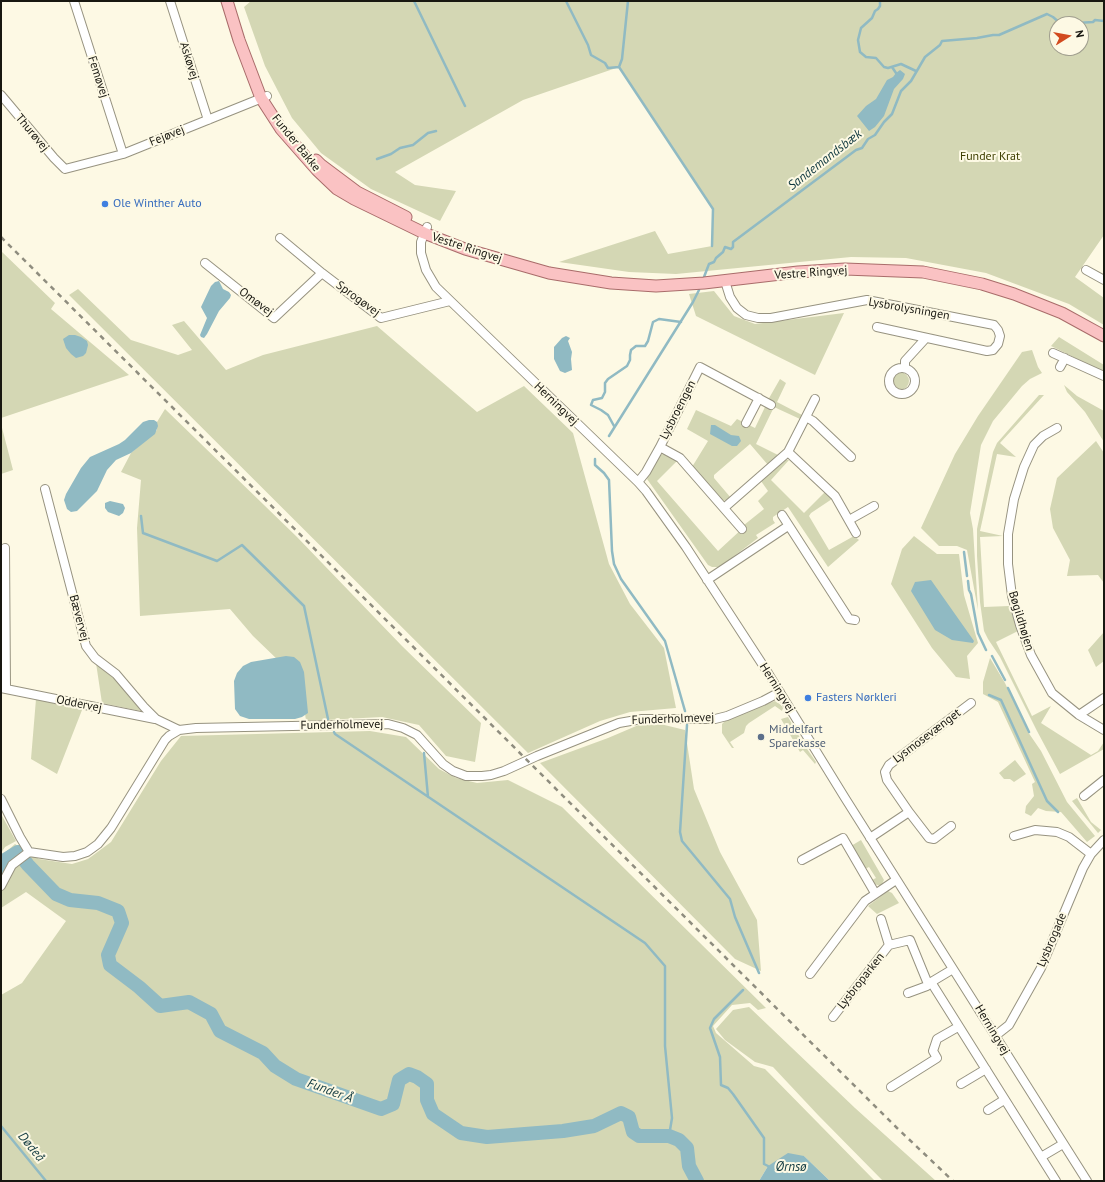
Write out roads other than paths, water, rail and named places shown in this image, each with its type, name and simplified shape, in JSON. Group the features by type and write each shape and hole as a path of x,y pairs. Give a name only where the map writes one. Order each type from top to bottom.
{"main road":[{"name":"Funder Bakke","path":"227,1 239,40 264,97 289,129 321,165 357,192 425,230"},
{"name":"Funder Bakke","path":"234,1 257,70 264,97"},
{"name":"Vestre Ringvej","path":"425,230 469,243 509,262 548,272 611,283 656,286 725,281 798,272 844,269 923,272 982,284 1014,294 1062,313 1104,336"}],"street":[{"name":"Femøvej","path":"74,1 123,154"},
{"name":"Askøvej","path":"170,1 208,120"},
{"name":"Thurøvej","path":"1,96 65,169"},
{"name":"Fejøvej","path":"65,169 123,154 264,97"},
{"name":"Herningvej","path":"425,230 421,242 423,262 436,287 638,482 682,541 780,692 896,880 1087,1181"},
{"name":"Sprogøvej","path":"280,238 381,318 450,301"},
{"name":"Omøvej","path":"205,263 274,318 322,272"},
{"path":"1086,270 1104,280"},
{"name":"Lysbrolysningen","path":"725,281 730,297 736,308 746,315 758,318 771,318 867,300 994,325 1000,336 998,344 993,350 987,351 877,327"},
{"path":"905,368 905,361 926,338"},
{"path":"1053,353 1104,376"},
{"path":"1060,367 1065,358"},
{"name":"Lysbroengen","path":"638,482 646,472 660,447 700,368 771,405"},
{"path":"746,423 759,398"},
{"path":"724,508 788,452 815,399"},
{"path":"806,417 813,421 851,457"},
{"name":"Bøgildhøjen","path":"1057,428 1043,436 1034,445 1024,467 1014,499 1008,534 1008,564 1012,596 1020,625 1031,655 1052,693 1079,715 1104,730"},
{"name":"Lysbroengen","path":"660,447 680,458 742,529"},
{"path":"788,452 835,496 856,533"},
{"name":"Bævervej","path":"45,489 86,646 95,658 116,674 156,719 179,730"},
{"path":"849,520 874,506"},
{"path":"782,516 850,619 855,620"},
{"path":"707,580 788,526"},
{"path":"4,689 5,548"},
{"name":"Oddervej","path":"4,689 156,719"},
{"name":"Funderholmevej","path":"179,730 196,728 388,724 403,728 417,735 443,764 453,771 466,776 491,776 619,723 642,719 715,718 727,716 780,692"},
{"path":"1079,715 1104,698"},
{"name":"Lysmosevænget","path":"951,826 934,839 929,838 887,780 885,772 888,766 971,703"},
{"path":"1,886 12,865 30,852 63,857 87,852 98,844 111,828 165,740 179,730"},
{"path":"1084,796 1104,780"},
{"path":"1,800 30,852"},
{"path":"870,838 909,812"},
{"path":"1014,836 1035,830 1057,832 1069,837 1091,854"},
{"path":"802,860 843,838 875,893"},
{"name":"Lysbrogade","path":"996,1036 1009,1025 1041,968 1083,868 1091,854 1104,840"},
{"path":"810,974 865,901 896,880"},
{"name":"Lysbroparken","path":"881,919 889,945"},
{"name":"Lysbroparken","path":"833,1017 889,945 910,940 930,983 1056,1181"},
{"path":"908,993 927,986 953,969"},
{"path":"891,1087 937,1058 933,1050 937,1039 958,1027"},
{"path":"961,1084 986,1069"},
{"path":"988,1110 1004,1100"},
{"path":"1042,1157 1063,1144"}],"water":[{"path":"900,70 905,74 903,79 894,89 884,116 875,127 869,131 857,116 866,106 876,99 887,80 893,77"},
{"path":"219,281 223,289 231,295 219,311 204,338 200,335 207,318 201,307 211,286 215,282"},
{"path":"69,335 81,337 87,341 88,345 86,353 83,356 76,358 66,348 63,339"},
{"path":"566,336 570,338 568,341 572,352 572,370 565,373 560,371 554,359 554,347 562,338"},
{"path":"154,420 157,422 158,426 155,434 131,453 116,460 107,470 97,491 77,511 71,512 67,509 64,500 66,494 81,468 90,457 119,444 143,422"},
{"path":"711,425 715,425 731,435 739,436 741,441 737,446 732,446 710,434"},
{"path":"110,501 123,504 125,508 123,513 119,516 108,512 105,508 105,503"},
{"path":"931,580 974,641 973,643 952,640 935,630 911,591 915,582"},
{"path":"286,656 294,657 300,662 304,672 308,713 295,719 249,719 240,716 235,709 234,681 237,673 243,666 251,662"},
{"name":"Ørnsø","path":"788,1153 804,1156 830,1181 759,1181 768,1166"}],"waterway":[{"path":"414,1 465,106"},
{"path":"566,1 588,45 591,55 605,63 608,68 619,67"},
{"path":"628,1 622,59 619,67 713,209 712,246"},
{"path":"880,1 880,6 875,11 872,18 861,28 858,40 860,52 866,57 876,58 884,67 888,68 901,64 916,71"},
{"name":"Sandemandsbæk","path":"704,277 709,264 714,262 723,252 725,247 731,249 733,247 733,242 856,150 862,148 868,139 875,135 892,114 901,91 911,81 925,57 940,45 942,41 999,35 1047,14 1061,24 1093,22 1095,20 1104,21"},
{"path":"892,67 896,73"},
{"path":"377,159 391,154 400,148 413,145 428,133 436,131"},
{"path":"609,436 699,290"},
{"path":"614,426 608,415 591,405 593,400 602,398 605,392 605,383 608,379 627,366 630,360 631,350 636,346 645,346 648,341 653,322 659,319 681,322"},
{"path":"595,459 595,465 609,480 612,551 614,564 621,579 665,641 685,711"},
{"path":"141,516 143,533 217,561 242,545 304,606 328,719"},
{"path":"964,552 967,576"},
{"path":"968,581 978,633 986,650"},
{"path":"992,656 1005,680"},
{"path":"1008,688 1029,732"},
{"path":"989,695 1001,700 1047,801 1058,812"},
{"path":"687,725 680,832 682,841 730,899 735,917 759,973"},
{"path":"334,732 645,943 665,966 665,1046 672,1118 669,1136"},
{"path":"424,753 428,797"},
{"name":"Funder Å","path":"1,870 5,860 18,852 28,865 56,894 70,900 98,903 118,911 122,923 108,955 110,965 139,987 160,1006 189,1002 211,1014 220,1031 263,1053 275,1066 296,1079 381,1109 393,1104 399,1080 409,1074 417,1077 427,1084 427,1100 433,1114 461,1133 487,1137 563,1131 594,1126 621,1113 629,1117 633,1132 639,1136 669,1136 679,1140 687,1148 689,1166 697,1181"},
{"path":"743,990 714,1019 710,1028 720,1057 721,1085 728,1088 733,1094 764,1138 764,1164 768,1166"},
{"name":"Dødeå","path":"1,1126 46,1181"}],"railway":[{"path":"1,237 897,1128 953,1181"}],"place":[{"name":"Ole Winther Auto","path":"105,204"},
{"name":"Fasters Nørkleri","path":"808,698"},
{"name":"Middelfart Sparekasse","path":"761,737"}],"park label":[{"name":"Funder Krat","path":"990,157"}]}
